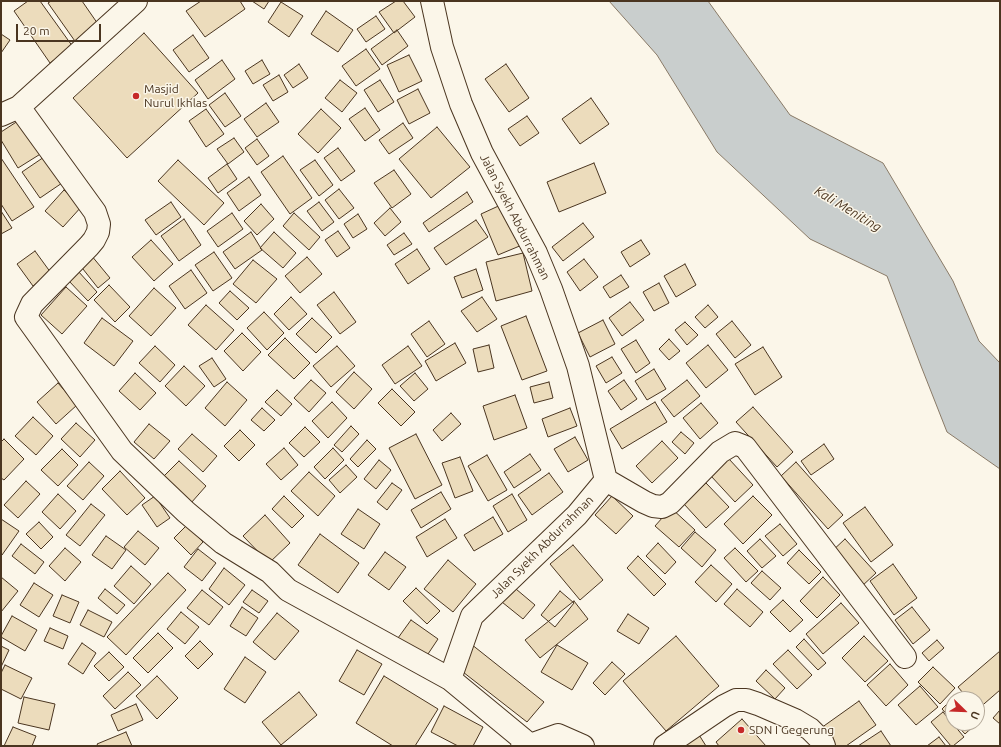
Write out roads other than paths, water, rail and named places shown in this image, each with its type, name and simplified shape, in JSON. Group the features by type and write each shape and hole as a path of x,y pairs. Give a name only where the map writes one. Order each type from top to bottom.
{"street":[{"path":"136,1 10,111 95,212 99,224 98,232 94,240 32,304 26,317 122,451 186,512 217,539 270,572 288,590 450,679 526,745 558,736 583,746"},
{"name":"Jalan Syekh Abdurrahman","path":"432,1 442,47 461,104 482,153 536,253 551,289 578,366 606,480 577,515 472,616 450,679"},
{"path":"606,480 644,502 653,506 662,507 670,503 720,452 735,443 745,447 905,658"},
{"path":"664,746 724,706 736,700 746,700 758,704 795,720 810,729 822,741 824,746"}],"water":[{"name":"Kali Meniting","path":"609,1 708,1 790,115 883,163 953,281 979,341 1000,363 1000,469 947,432 887,276 810,239 717,152 657,55"}],"place":[{"name":"Masjid Nurul Ikhlas","path":"136,96"},
{"name":"SDN I Gegerung","path":"741,730"}]}
